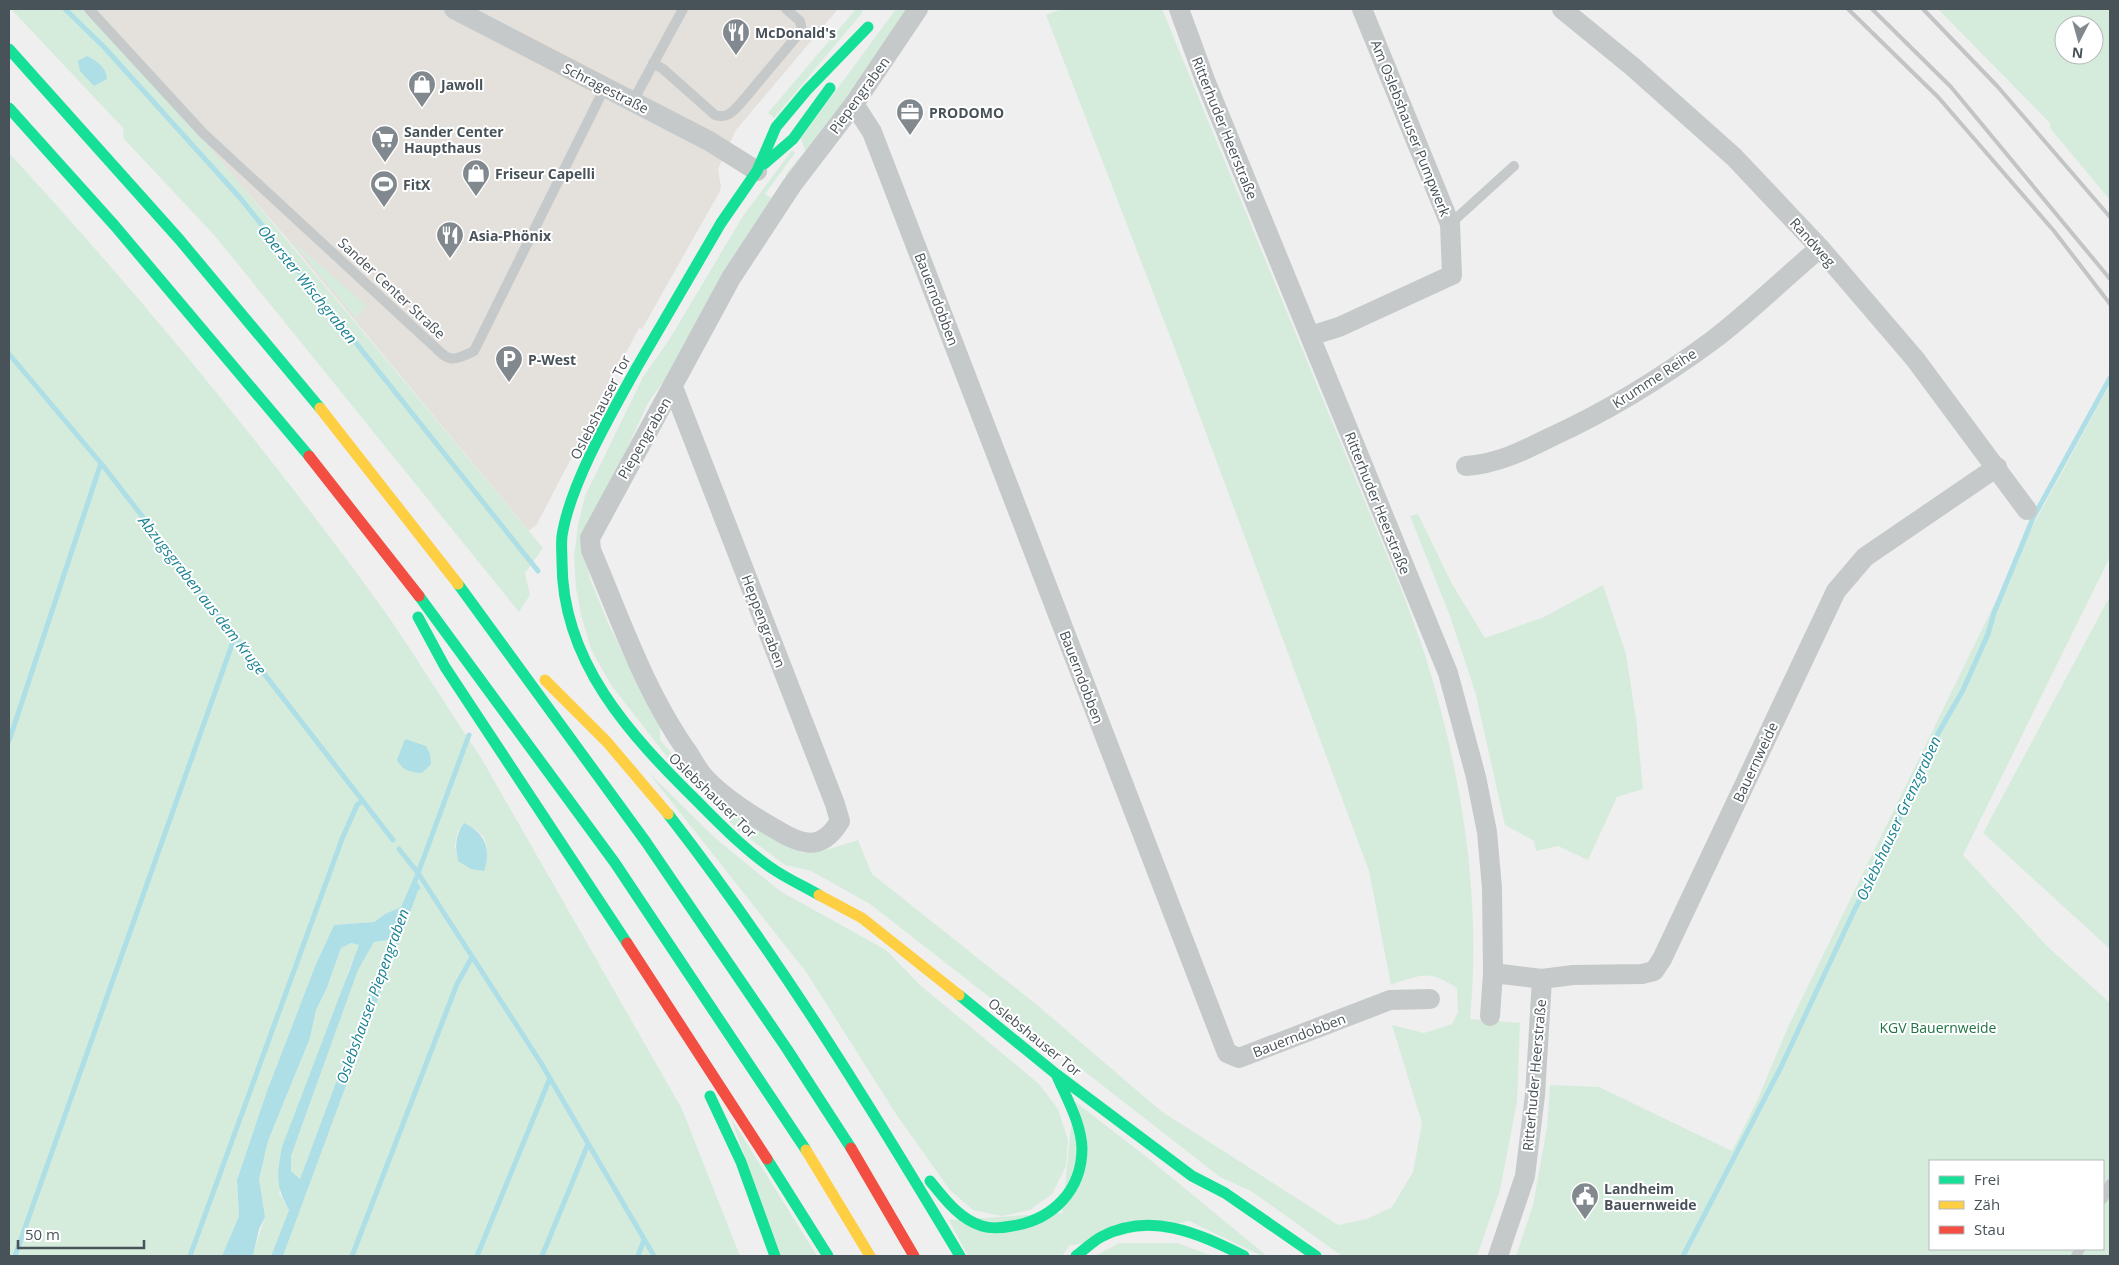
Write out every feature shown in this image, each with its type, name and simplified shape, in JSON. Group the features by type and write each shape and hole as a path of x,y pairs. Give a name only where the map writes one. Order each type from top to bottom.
{"main road":[{"name":"Oslebshauser Tor","path":"757,171 793,139 821,102 877,15"},
{"name":"Oslebshauser Tor","path":"868,27 807,90 776,127 757,171 721,223 609,418 574,494 562,536 562,588 574,638 596,684 653,758 735,840 776,871 862,918 901,947 1056,1074 1192,1176 1225,1193 1316,1256"},
{"path":"9,49 145,199 280,359 396,502 493,631 584,753 743,982 835,1122 914,1256"},
{"path":"9,108 121,233 316,464 509,716 616,863 794,1131 870,1256"},
{"path":"389,557 410,603 445,668 667,1004 828,1256"},
{"path":"493,631 589,721 632,770 711,869 790,982 960,1256"},
{"path":"667,1004 672,1020 741,1162 775,1256"},
{"path":"904,1163 927,1178 953,1209 982,1226 1013,1227 1051,1213 1068,1193 1080,1164 1082,1141 1069,1102 1056,1074"},
{"path":"1192,1176 1214,1202"},
{"path":"1076,1256 1101,1237 1110,1234 1136,1226 1171,1225 1216,1242 1244,1256"}],"street":[{"name":"Schragestraße","path":"454,9 709,141 757,171"},
{"name":"Piepengraben","path":"812,842 797,842 751,815 706,779 672,732 591,550 590,538 593,528 673,387 731,278 792,185 854,104 918,9"},
{"name":"Ritterhuder Heerstraße","path":"1179,9 1205,80 1448,673 1476,777 1487,832 1492,888 1493,973 1490,1016"},
{"name":"Am Oslebshauser Pumpwerk","path":"1310,336 1338,327 1452,275 1450,224 1362,9"},
{"name":"Randweg","path":"1562,9 1633,67 1734,157 1820,248 1915,359 2027,510"},
{"name":"Bauerndobben","path":"854,104 872,132 1227,1053 1239,1058 1390,1000 1430,999"},
{"name":"Krumme Reihe","path":"1466,466 1487,464 1530,447 1578,425 1637,391 1713,340 1820,248"},
{"name":"Heppengraben","path":"673,387 835,804 840,822 832,835 812,842"},
{"name":"Bauernweide","path":"1493,973 1542,979 1573,975 1642,974 1654,971 1662,959 1836,591 1864,557 1996,467"},
{"name":"Ritterhuder Heerstraße","path":"1498,1256 1525,1176 1535,1095 1542,979"}],"lane":[{"name":"Sander Center Straße","path":"89,9 203,133 449,359 456,360 474,351 605,87"},
{"path":"633,101 683,9"},
{"path":"653,63 663,69 715,115 722,117 729,115 802,30 800,21 786,9"},
{"path":"1450,224 1514,166"},
{"path":"2104,1197 2110,1184"}],"shaded area":[{"path":"83,9 838,9 736,130 718,169 721,187 719,193 642,329 639,328 537,524 529,531 284,235 161,93"}],"green space":[{"path":"11,9 84,9 210,148 543,548 525,573 530,595 519,612 215,236 124,139 123,128"},
{"path":"856,9 863,9 862,13 774,118 768,113"},
{"path":"896,9 911,9 789,177 785,175 805,151 801,138"},
{"path":"1062,9 1162,9 1404,596 1425,655 1453,760 1467,846 1473,932 1473,976 1470,1019 1520,1023 1517,1102 1500,1190 1477,1256 1342,1256 1251,1191 1220,1177 870,904 811,871 785,865 738,830 668,758 611,685 591,649 581,615 576,588 574,557 578,525 585,496 643,377 669,340 743,216 792,150 795,153 765,194 773,199 727,269 682,347 669,374 648,403 623,457 585,554 590,579 609,625 660,728 660,740 726,813 749,819 802,853 826,850 858,840 872,874 1037,1005 1161,1111 1338,1225 1367,1219 1392,1207 1413,1172 1422,1123 1392,1025 1424,1033 1452,1024 1458,1012 1457,988 1432,976 1418,976 1391,985 1369,871 1173,344 1046,15"},
{"path":"1938,9 2110,9 2110,200 2050,128 2050,123"},
{"path":"9,153 106,261 200,372 291,486 378,602 404,640 480,756 682,1109 740,1256 283,1256 418,891 421,888 414,877 401,907 385,914 374,922 334,925 316,964 267,1091 237,1180 239,1216 222,1256 9,1256","holes":["474,828 484,837 487,849 458,861 455,846 458,830"]},
{"path":"291,240 367,306 356,318"},
{"name":"KGV Bauernweide","path":"2110,384 2110,557 1963,855 2048,947 2110,1003 2110,1256 1516,1256 1533,1205 1547,1127 1550,1085 1599,1087 1732,1151 1757,1101 1788,1027 2030,531"},
{"path":"1418,514 1452,584 1485,638 1544,617 1603,585 1626,654 1636,719 1643,789 1617,797 1588,860 1558,846 1536,851 1534,841 1505,825 1476,695 1450,616 1410,516"},
{"path":"2110,596 2110,949 1983,833"},
{"path":"648,772 714,837 780,891 886,950 920,985 1039,1084 1058,1109 1068,1140 1066,1166 1052,1194 1030,1210 1002,1216 973,1210 950,1190 898,1117 806,972"},
{"path":"389,940 300,1179 291,1171 291,1156 358,970 374,942"},
{"path":"351,943 360,945 349,969 279,1193 289,1210 271,1256 252,1256 265,1217 259,1179 268,1141 310,1038 316,1010 326,990 341,948"},
{"path":"1074,1101 1143,1154 1267,1256 1262,1256 1189,1221 1069,1246 1062,1256 968,1256 949,1220 1062,1213"},
{"path":"731,1118 817,1256 780,1256"},
{"path":"1119,1243 1177,1243 1213,1256 1095,1256"}],"water":[{"path":"87,56 100,65 107,75 107,79 94,86 80,71 78,61"},
{"path":"405,739 426,746 430,754 431,764 422,773 407,770 397,760"},
{"path":"464,823 477,831 484,842 487,855 484,871 471,869 458,861 456,842"},
{"path":"414,877 421,888 418,891 283,1256 271,1256 289,1210 281,1194 278,1180 282,1147 359,945 351,943 341,948 326,990 316,1010 310,1038 268,1141 259,1179 265,1217 259,1229 253,1255 222,1256 239,1216 237,1180 267,1091 316,964 334,925 374,922 385,914 401,907","holes":["389,940 300,1179 291,1171 291,1156 358,970 374,942"]}],"waterway":[{"name":"Oberster Wischgraben","path":"65,9 104,47 241,199 538,571"},
{"name":"Abzugsgraben aus dem Kruge","path":"9,354 104,467 393,840"},
{"name":"Oslebshauser Grenzgraben","path":"1683,1256 1781,1067 1855,909 1879,864 1932,744 1963,690 1988,634 1994,613 2033,518 2110,378"},
{"path":"9,741 101,463"},
{"path":"15,1256 235,636"},
{"name":"Oslebshauser Piepengraben","path":"414,884 469,735"},
{"path":"190,1256 342,839 357,805 362,801"},
{"path":"399,849 418,873 541,1063 654,1256"},
{"path":"352,1256 457,984 472,957"},
{"path":"477,1256 550,1078"},
{"path":"542,1256 588,1144"},
{"path":"638,1256 644,1240"}],"railway":[{"path":"1848,9 1938,97 2054,231 2110,304"},
{"path":"1872,9 1951,87 2110,279"},
{"path":"1923,9 1998,87 2110,217"}],"traffic: fast":[{"path":"637,367 721,223 757,171 776,127 807,90 868,27"},
{"path":"9,49 179,239 320,408"},
{"path":"764,164 793,139 830,88"},
{"path":"9,108 115,226 309,456"},
{"path":"637,367 582,472 566,516 562,536 562,562 565,598 574,632 587,664 604,694 625,723 672,776 725,829 765,864 819,895"},
{"path":"458,584 646,842 787,1049 851,1148"},
{"path":"419,596 615,863 806,1150"},
{"path":"418,617 445,667 627,943"},
{"path":"668,814 747,921 821,1030 960,1256"},
{"path":"959,995 1056,1074 1192,1176 1225,1193 1316,1256"},
{"path":"930,1181 959,1213 974,1223 985,1227 1000,1228 1026,1223 1052,1210 1062,1201 1077,1177 1081,1163 1082,1148 1076,1120 1057,1076"},
{"path":"710,1096 741,1162 775,1256"},
{"path":"767,1159 828,1256"},
{"path":"1076,1256 1101,1237 1119,1229 1138,1226 1174,1228 1209,1240 1244,1256"}],"traffic: slow":[{"path":"320,408 458,584"},
{"path":"545,680 607,742 668,814"},
{"path":"819,895 862,918 959,995"},
{"path":"806,1150 870,1256"}],"traffic: jam":[{"path":"309,456 419,596"},
{"path":"627,943 767,1159"},
{"path":"851,1148 914,1256"}],"place":[{"name":"McDonald's","path":"736,56"},
{"name":"Jawoll","path":"422,108"},
{"name":"PRODOMO","path":"910,136"},
{"name":"Sander Center Haupthaus","path":"385,163"},
{"name":"Friseur Capelli","path":"476,197"},
{"name":"FitX","path":"384,208"},
{"name":"Asia-Phönix","path":"450,259"},
{"name":"P-West","path":"509,383"},
{"name":"Landheim Bauernweide","path":"1585,1220"}]}
